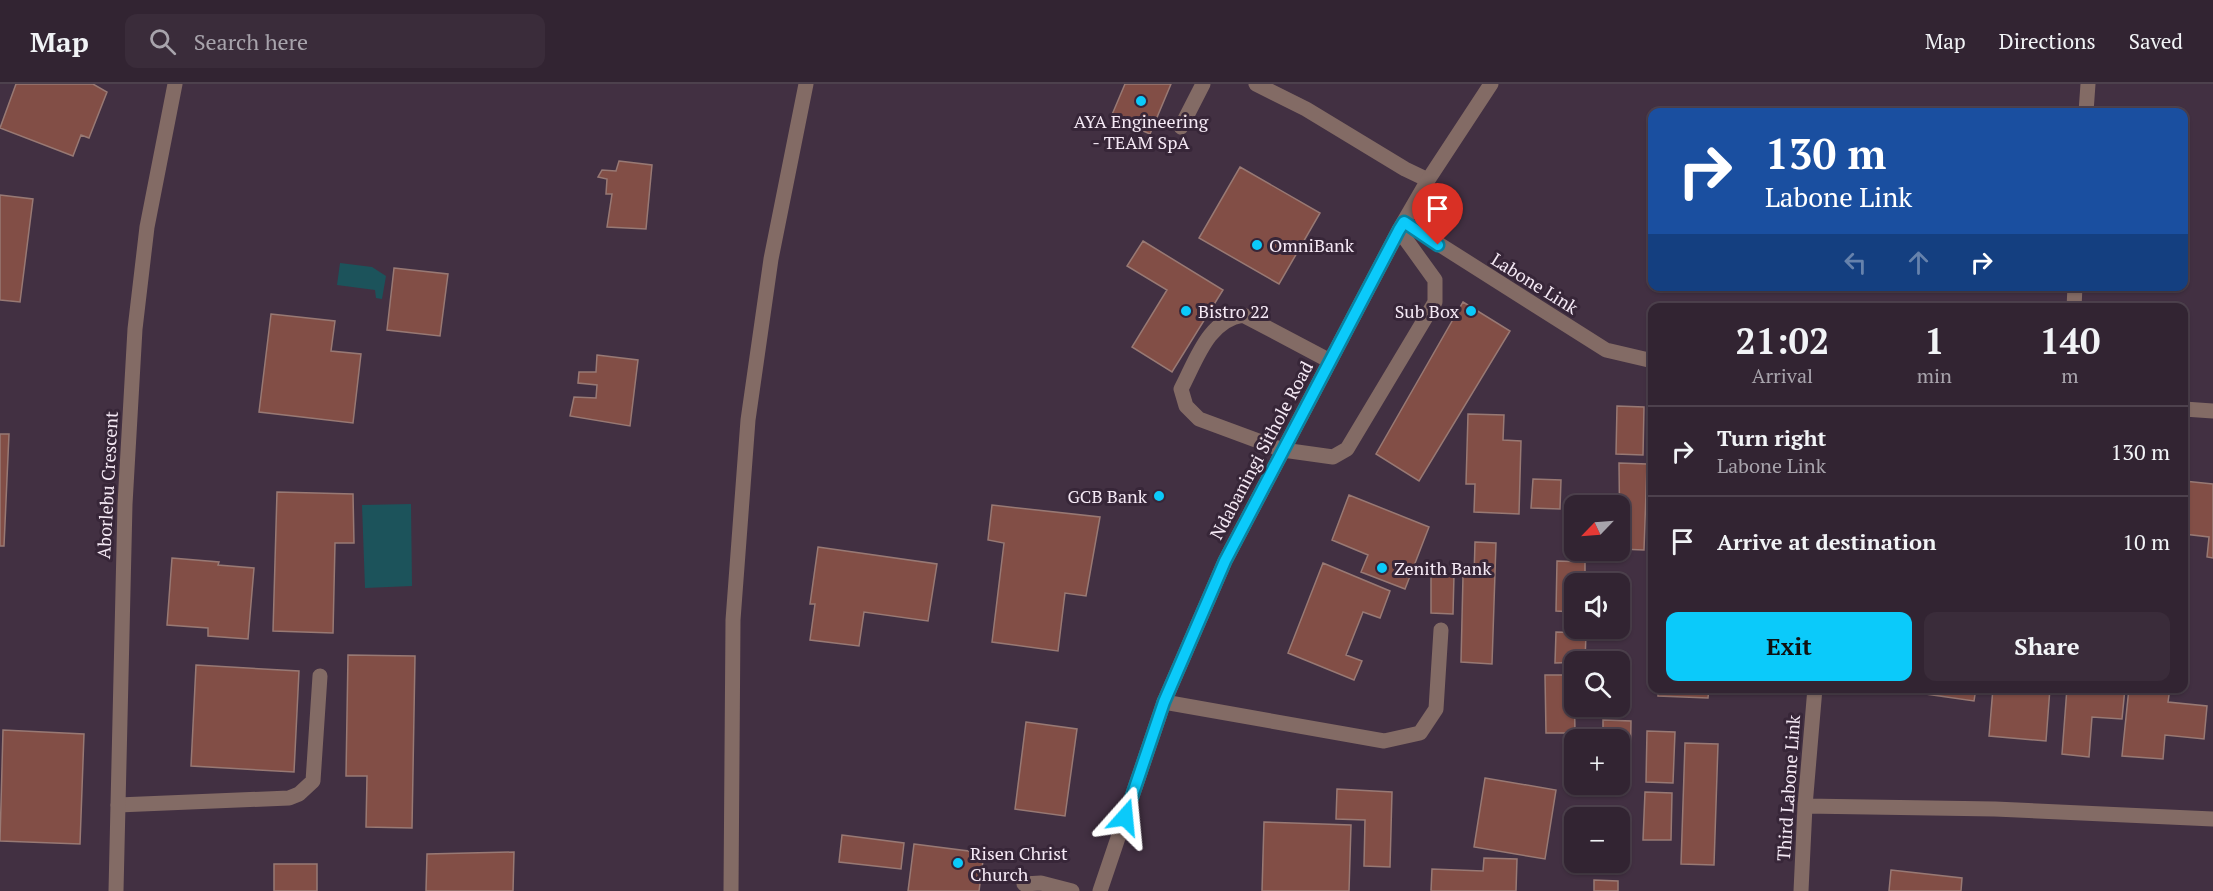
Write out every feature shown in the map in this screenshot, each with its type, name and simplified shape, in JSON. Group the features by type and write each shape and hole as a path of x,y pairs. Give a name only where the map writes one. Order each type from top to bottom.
{"street":[{"name":"Aborlebu Crescent","path":"116,891 124,504 135,329 147,227 175,84"},
{"path":"731,891 733,620 748,420 771,259 806,84"},
{"path":"1181,127 1203,84"},
{"path":"1256,84 1306,109 1405,169 1428,180"},
{"name":"Ndabaningi Sithole Road","path":"1100,891 1164,702 1225,561 1401,226 1428,180 1491,84"},
{"path":"2086,108 2088,84"},
{"path":"1330,361 1243,315 1231,317 1214,328 1181,389 1186,406 1199,419 1283,450 1333,457 1347,449 1436,302 1435,280 1401,226"},
{"name":"Labone Link","path":"1401,226 1606,350 1648,360"},
{"path":"2188,409 2213,411"},
{"path":"1164,702 1384,741 1420,733 1436,709 1441,630"},
{"path":"118,805 289,798 299,794 313,781 320,676"},
{"name":"Third Labone Link","path":"1801,891 1805,806 1815,693"},
{"path":"1805,806 1995,809 2213,819"},
{"path":"1024,884 1041,883 1072,891"}],"shaded area":[{"path":"340,263 372,267 386,276 382,299 376,298 375,290 337,285"},
{"path":"411,504 412,586 365,588 362,505"}],"building":[{"path":"16,84 93,84 107,92 89,138 81,135 73,156 0,128"},
{"name":"AYA Engineering - TEAM SpA","path":"1125,84 1171,84 1150,134 1111,117"},
{"path":"619,161 652,165 646,229 607,227 612,194 606,194 607,179 598,177 602,170 616,171"},
{"path":"1240,167 1320,213 1279,284 1199,238"},
{"path":"0,195 33,199 20,302 0,300"},
{"path":"1143,241 1223,290 1172,372 1132,347 1167,290 1127,266"},
{"path":"394,268 448,274 440,336 387,330"},
{"path":"1463,302 1510,331 1419,481 1376,454"},
{"path":"271,314 335,321 331,351 361,354 353,423 259,412"},
{"path":"597,355 638,360 630,426 570,416 574,397 596,398 597,385 578,383 579,372 596,372"},
{"path":"1617,406 1644,407 1643,455 1616,454"},
{"path":"1468,414 1504,415 1503,440 1521,441 1519,514 1474,512 1475,484 1466,484"},
{"path":"0,434 9,434 4,546 0,546"},
{"path":"1619,463 1647,464 1644,550 1630,549 1630,495 1619,495"},
{"path":"1533,479 1561,480 1560,509 1531,508"},
{"path":"2188,481 2213,484 2213,558 2207,557 2209,537 2188,534"},
{"path":"277,492 353,494 354,543 335,543 333,633 273,631"},
{"path":"1349,495 1429,527 1405,589 1361,572 1368,555 1332,540"},
{"path":"992,505 1100,517 1086,596 1065,593 1058,651 992,642 1004,543 988,540"},
{"path":"1475,542 1496,543 1492,664 1461,662 1463,576 1474,577"},
{"path":"818,547 937,564 928,621 864,612 859,646 810,640 815,604 810,604"},
{"path":"172,558 254,568 248,639 208,636 208,628 167,625"},
{"path":"1557,561 1585,562 1585,573 1564,573 1564,611 1556,611"},
{"path":"1323,563 1390,591 1380,618 1363,612 1346,655 1362,661 1354,680 1288,653"},
{"path":"1431,574 1454,575 1453,614 1431,613"},
{"path":"1556,632 1564,632 1564,639 1586,639 1585,651 1564,651 1564,663 1555,663"},
{"path":"348,655 415,656 412,828 366,827 367,776 346,776"},
{"path":"196,665 299,671 294,772 191,766"},
{"path":"1545,675 1564,675 1564,717 1575,717 1575,729 1564,729 1564,733 1546,733"},
{"path":"1658,693 1708,693 1708,698 1658,696"},
{"path":"1919,693 1975,693 1974,701"},
{"path":"1993,693 2050,693 2046,741 1989,736"},
{"path":"2067,693 2125,693 2122,719 2092,717 2089,757 2062,754"},
{"path":"2128,693 2169,693 2168,702 2207,706 2204,739 2165,735 2163,759 2122,756"},
{"path":"1603,720 1631,721 1630,786 1630,729 1603,729"},
{"path":"1026,722 1077,729 1065,816 1015,809"},
{"path":"3,730 84,734 80,844 0,841"},
{"path":"1647,731 1675,732 1673,783 1646,782"},
{"path":"1685,743 1718,744 1714,865 1681,864"},
{"path":"1485,778 1556,790 1545,859 1474,847"},
{"path":"1337,789 1392,792 1390,867 1364,866 1365,820 1336,819"},
{"path":"1645,792 1672,793 1671,840 1643,840"},
{"path":"1264,822 1351,825 1349,891 1262,891"},
{"path":"842,835 904,843 901,869 839,862"},
{"path":"914,844 984,853 979,891 908,891"},
{"path":"514,852 513,891 426,891 427,854"},
{"path":"1484,858 1517,859 1516,891 1431,891 1432,869 1483,871"},
{"path":"274,864 317,864 317,891 274,891"},
{"path":"1891,870 1962,878 1961,891 1889,891"},
{"path":"1594,880 1618,881 1618,891 1594,891"}],"place":[{"name":"AYA Engineering - TEAM SpA","path":"1141,101"},
{"name":"OmniBank","path":"1257,245"},
{"name":"Bistro 22","path":"1186,311"},
{"name":"Sub Box","path":"1471,311"},
{"name":"GCB Bank","path":"1159,496"},
{"name":"Zenith Bank","path":"1382,568"},
{"name":"Risen Christ Church","path":"958,863"}],"route":[{"path":"1125,817 1164,702 1225,561 1399,230 1404,222 1438,245"}]}
